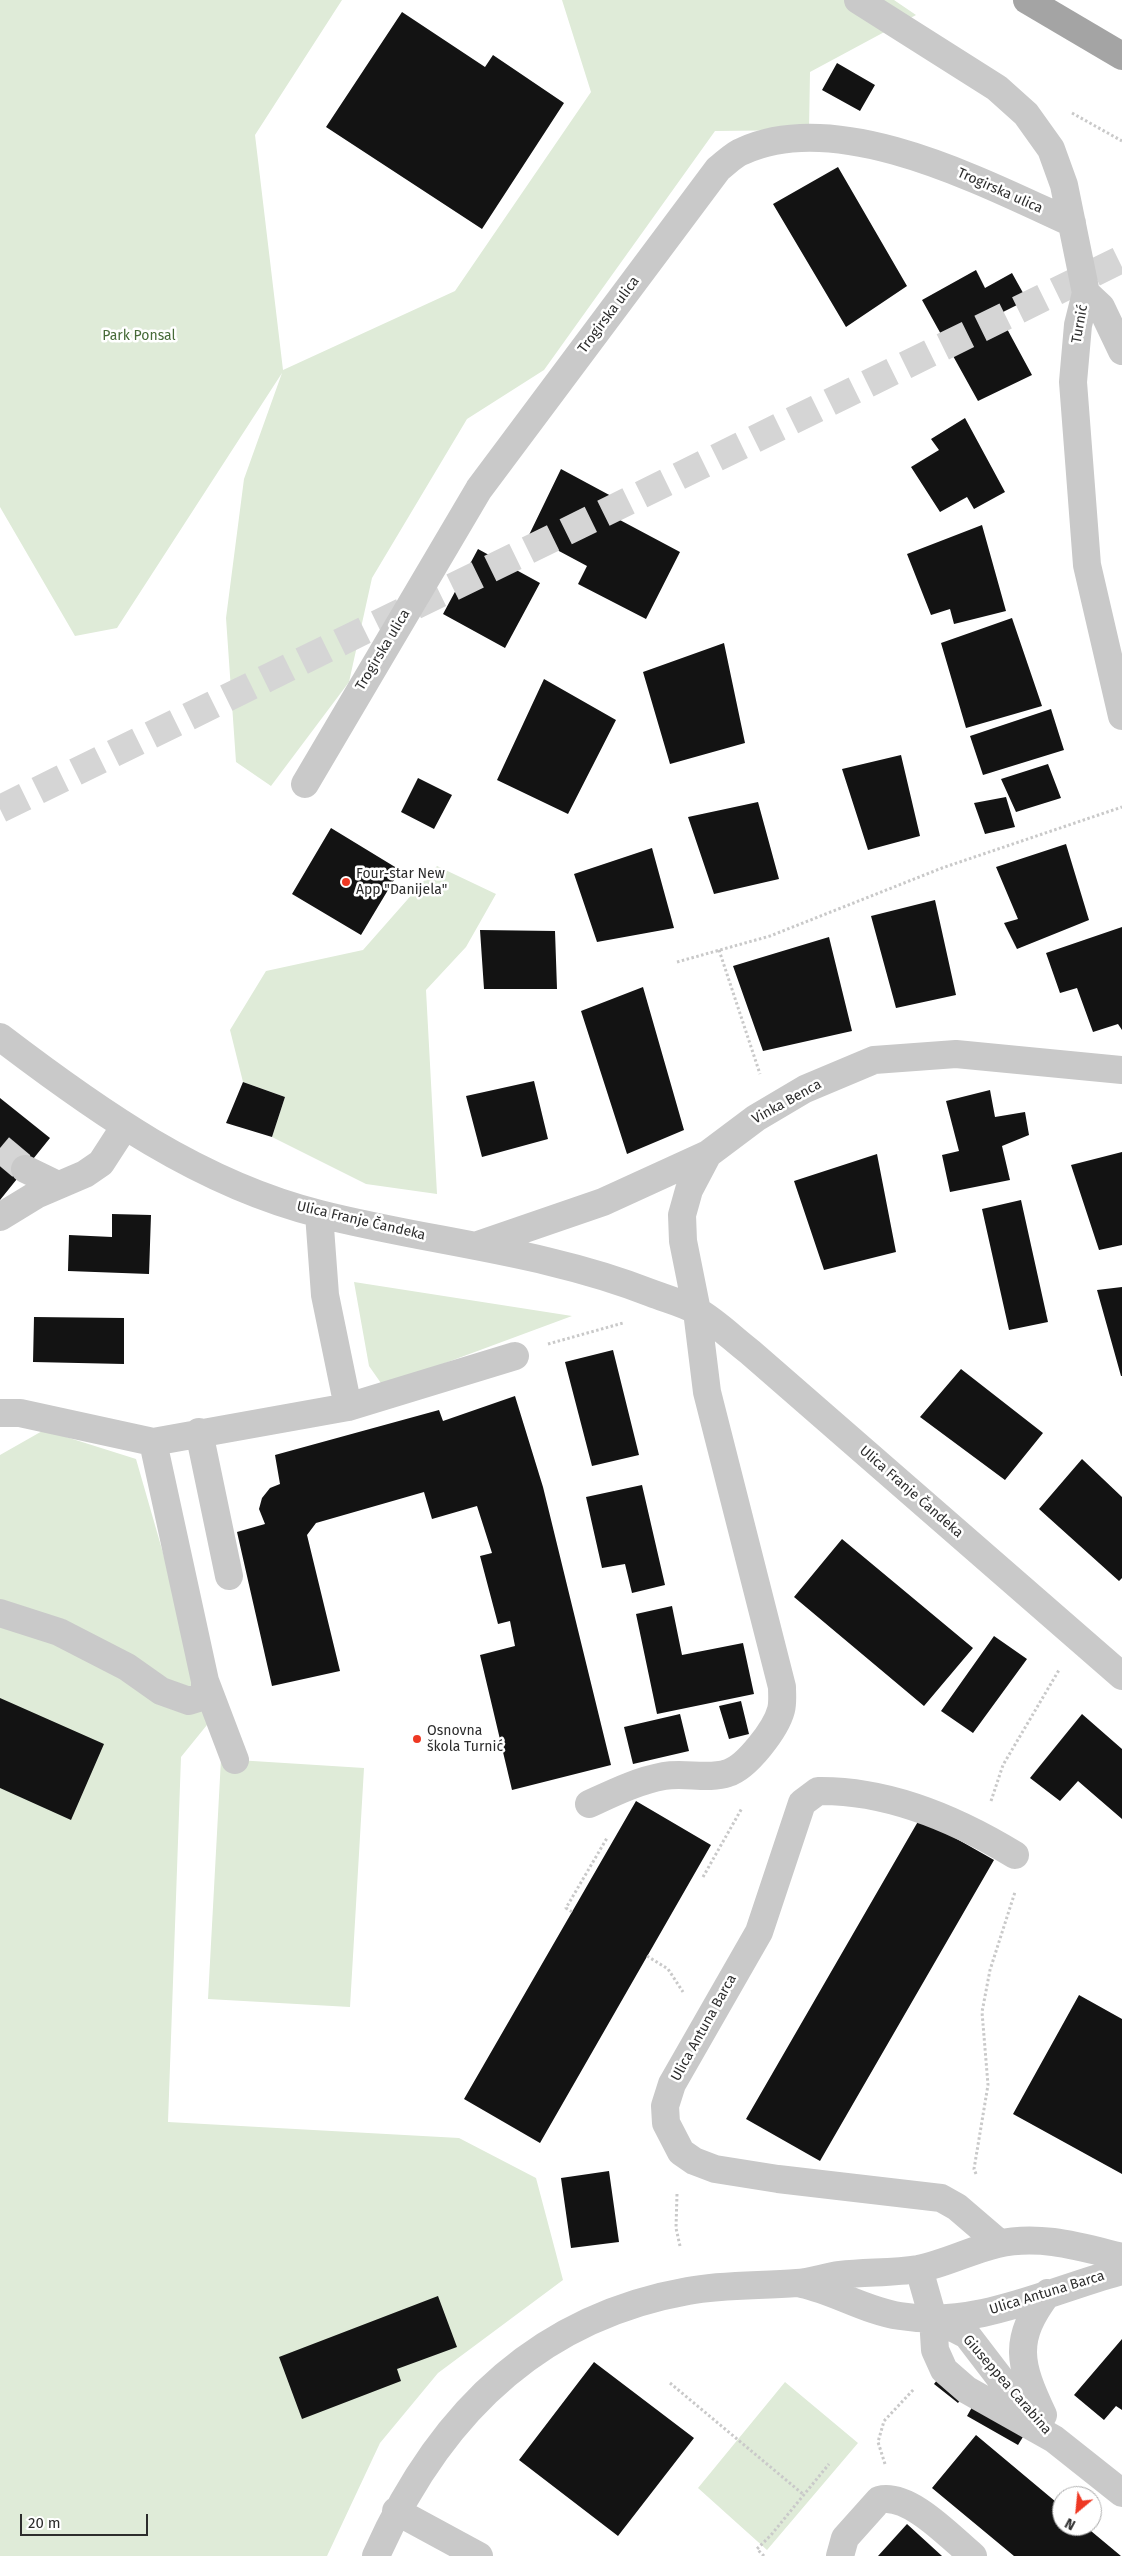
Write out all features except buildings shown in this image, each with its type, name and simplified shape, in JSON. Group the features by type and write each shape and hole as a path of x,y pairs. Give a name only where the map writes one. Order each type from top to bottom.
{"main road":[{"path":"1027,0 1122,56"}],"street":[{"name":"Turnić","path":"858,0 997,88 1026,114 1051,149 1064,185 1086,293 1078,325 1073,382 1086,565 1122,716"},
{"name":"Trogirska ulica","path":"305,784 479,489 718,169 742,151 789,137 832,139 885,149 958,172 1072,224"},
{"path":"1086,293 1102,308 1122,351"},
{"name":"Ulica Franje Čandeka","path":"0,1037 60,1082 125,1126 180,1160 224,1182 320,1214 475,1246 610,1277 697,1311 750,1352 1122,1676"},
{"name":"Vinka Benca","path":"475,1246 602,1202 708,1154 756,1118 805,1089 874,1060 956,1054 1122,1070"},
{"path":"0,1217 36,1195 85,1174 101,1163 125,1126"},
{"path":"589,1804 628,1786 665,1776 705,1776 728,1773 744,1764 773,1728 782,1710 782,1687 707,1392 697,1311 683,1241 682,1215 689,1190 708,1154"},
{"path":"25,1169 58,1185"},
{"path":"320,1214 325,1295 348,1407"},
{"path":"0,1413 20,1413 153,1442 200,1432 348,1407 514,1356"},
{"path":"200,1432 229,1576"},
{"path":"0,1613 59,1632 127,1667 162,1691 189,1701 206,1696 205,1681 153,1442"},
{"path":"205,1681 235,1760"},
{"name":"Ulica Antuna Barca","path":"999,2243 957,2207 941,2198 778,2180 715,2169 694,2161 681,2152 672,2138 666,2123 664,2106 672,2084 690,2050 759,1932 802,1803 818,1791 879,1798 930,1812 978,1832 1015,1855"},
{"name":"Ulica Antuna Barca","path":"376,2556 396,2511 449,2431 486,2390 522,2360 581,2325 638,2303 688,2291 744,2285 798,2283 837,2275 919,2268 999,2243 1045,2240 1122,2257"},
{"name":"Giuseppea Carabina","path":"919,2268 933,2318 936,2350 944,2370 967,2390 1054,2439"},
{"name":"Ulica Antuna Barca","path":"798,2283 824,2289 900,2316 933,2318 992,2312 1122,2271"},
{"name":"Giuseppea Carabina","path":"1048,2293 1033,2313 1024,2334 1022,2357 1030,2389 1054,2439"},
{"name":"Giuseppea Carabina","path":"933,2318 967,2335 1006,2386 1054,2439 1122,2494"},
{"path":"840,2556 845,2538 879,2500 887,2498 901,2500 916,2509 974,2556"},
{"path":"396,2511 479,2556"}],"path":[{"path":"677,962 770,936 942,868 1122,807"},
{"path":"719,950 763,1082"},
{"path":"575,1335 609,1326"},
{"path":"991,1801 1003,1765 1061,1666"},
{"path":"703,1877 748,1798 744,1764"},
{"path":"572,1912 566,1908 610,1833"},
{"path":"976,2176 974,2169 988,2085 982,2012 990,1970 1014,1896"},
{"path":"647,1956 668,1969"},
{"path":"677,2189 676,2228 680,2246"},
{"path":"670,2382 804,2495"},
{"path":"884,2421 914,2389"},
{"path":"764,2556 757,2550 829,2464"}],"green space":[{"name":"Park Ponsal","path":"0,0 342,0 255,135 283,370 455,291 591,92 562,0 894,0 916,15 810,72 809,130 715,131 544,370 467,419 372,578 349,682 271,786 236,762 226,618 244,479 282,373 117,628 75,636 0,507"},
{"path":"437,866 496,894 466,947 426,990 437,1194 366,1184 272,1137 285,1097 243,1082 230,1030 266,971 363,950"},
{"path":"354,1282 572,1316 383,1386 369,1366"},
{"path":"44,1430 136,1459 211,1720 181,1757 168,2122 459,2138 536,2178 563,2280 438,2373 380,2443 327,2556 0,2556 0,1455"},
{"path":"221,1759 364,1768 350,2007 208,1999"},
{"path":"785,2382 858,2443 767,2550 698,2488"}],"tunnel":[{"path":"0,809 1122,259"},
{"path":"0,1148 25,1169"}],"place":[{"name":"Four-star New App \"Danijela\"","path":"346,882"},
{"name":"Osnovna škola Turnić","path":"417,1739"}]}
